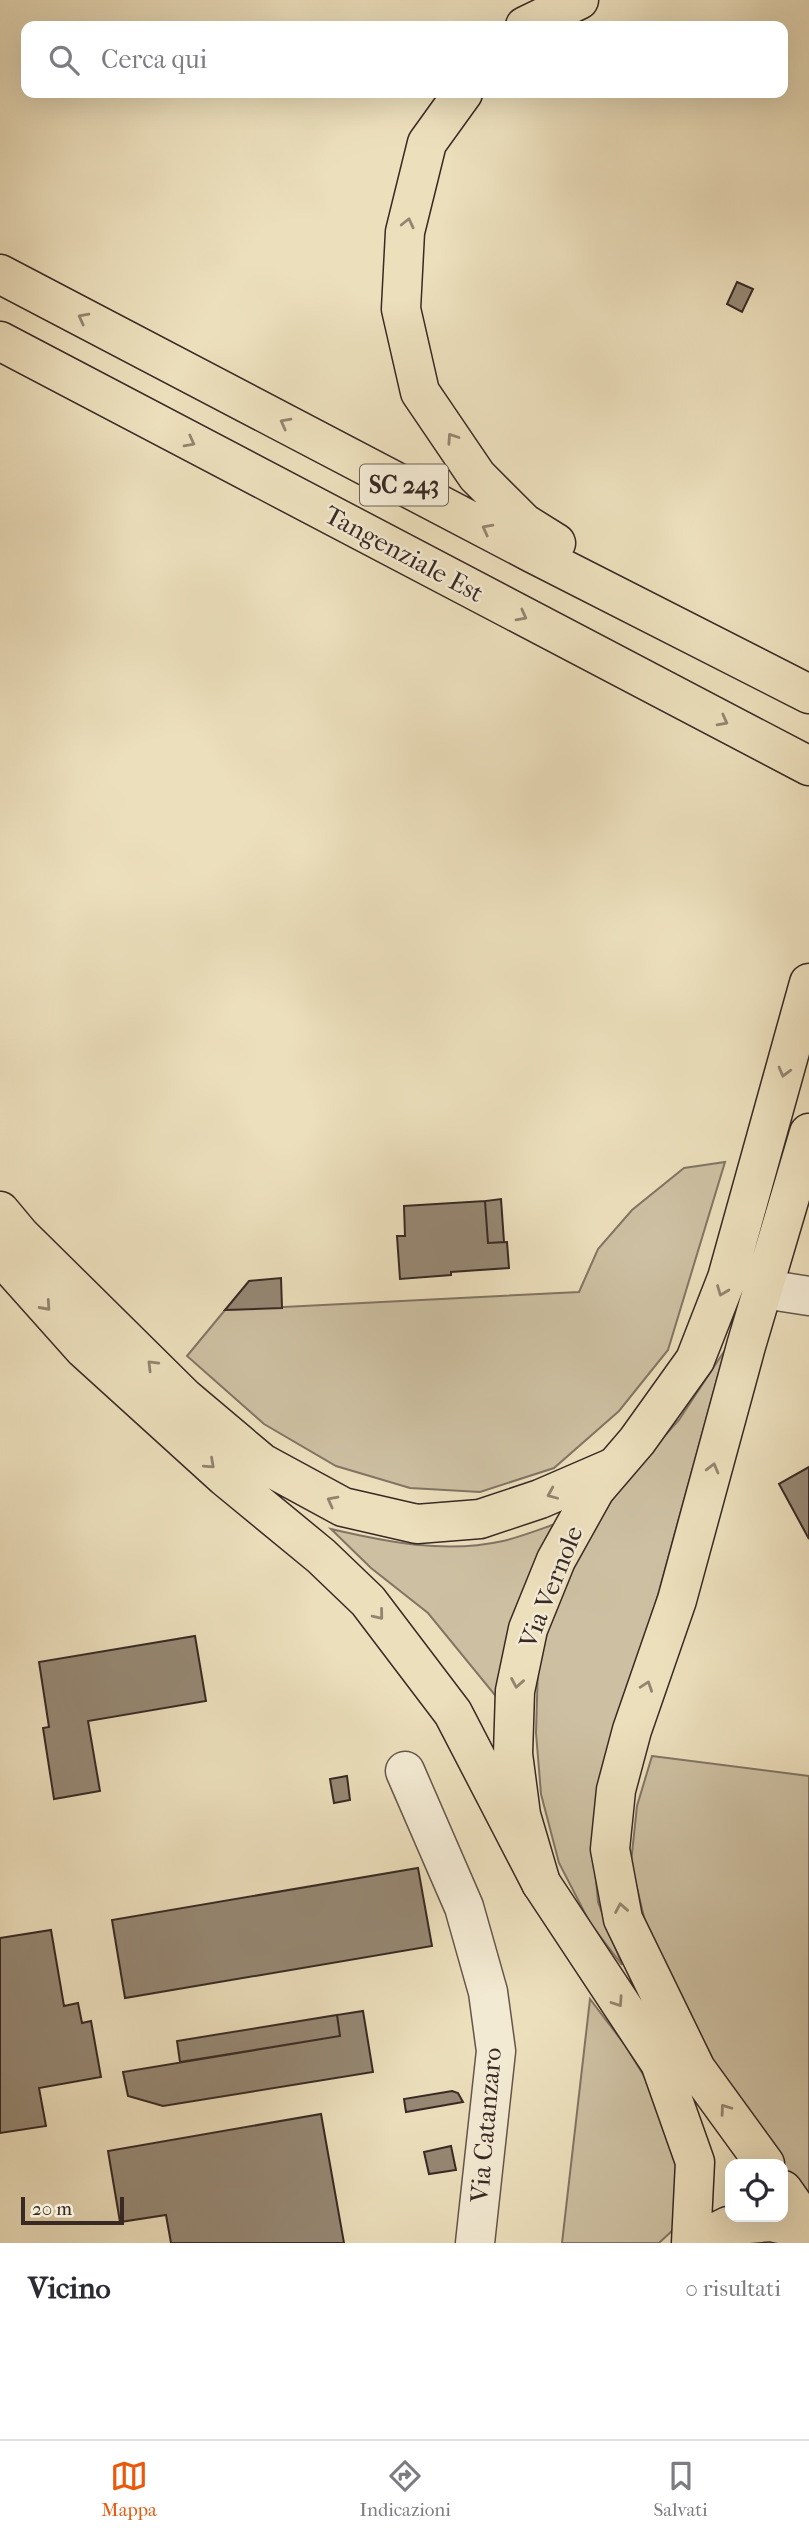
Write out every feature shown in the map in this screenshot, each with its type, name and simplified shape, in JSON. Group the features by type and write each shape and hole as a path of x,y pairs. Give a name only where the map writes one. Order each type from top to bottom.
{"main road":[{"path":"535,21 579,0"},
{"path":"459,98 427,143 405,232 401,309 420,392 477,476 524,523 550,540 809,676"},
{"name":"SC 243","path":"0,274 532,553 809,694"},
{"name":"Tangenziale Est","path":"0,341 809,766"},
{"path":"0,362 87,406 141,416"},
{"name":"Via Vernole","path":"809,983 727,1278 695,1360 637,1441 595,1490 556,1560 528,1629 515,1691 513,1754 521,1815 541,1883 660,2063 695,2162 692,2243 729,2227 771,2222 809,2228"},
{"path":"761,2159 696,2069 623,1919 610,1849 617,1790 632,1730 677,1600 746,1346 809,1133"},
{"path":"0,1211 20,1235 185,1398 262,1463 343,1507 417,1524 480,1519 540,1499 614,1467"},
{"path":"0,1255 84,1349 225,1478 321,1556 368,1601 453,1713 541,1883"},
{"name":"Via Vernole","path":"788,2197 809,2228"}],"street":[{"path":"764,1289 809,1296"},
{"name":"Via Catanzaro","path":"405,1771 464,1907 488,1992 496,2051 475,2243"}],"shaded area":[{"path":"725,1162 668,1350 619,1411 554,1468 480,1492 410,1488 336,1466 264,1424 187,1356 225,1310 579,1292 598,1249 632,1210 684,1168"},
{"path":"725,1350 592,1836 598,1902 622,1965 590,1923 559,1863 541,1794 536,1733 538,1666 554,1608 589,1532 632,1472 679,1420"},
{"path":"555,1524 503,1705 428,1613 371,1568 331,1529 416,1545 460,1546 503,1541"},
{"path":"652,1756 809,1776 809,2197 788,2173 788,2159 776,2159 759,2140 691,2022 649,1938 631,1863 637,1806"},
{"path":"590,1999 625,2045 652,2089 681,2167 674,2229 659,2243 562,2243"}],"building":[{"path":"737,282 753,289 742,312 727,304"},
{"path":"501,1199 504,1242 488,1243 485,1201"},
{"path":"485,1201 488,1243 507,1242 509,1268 400,1279 397,1236 405,1236 404,1206"},
{"path":"281,1278 282,1308 225,1310 249,1281"},
{"path":"809,1467 809,1539 779,1484"},
{"path":"195,1636 206,1701 88,1721 100,1791 54,1799 43,1728 49,1727 39,1662"},
{"path":"347,1776 350,1800 334,1803 330,1779"},
{"path":"418,1868 432,1946 125,1998 112,1920"},
{"path":"51,1930 64,2006 78,2003 82,2023 91,2021 101,2077 39,2088 46,2126 0,2133 0,1938"},
{"path":"363,2011 373,2072 163,2106 128,2096 123,2072 340,2036 337,2015"},
{"path":"337,2015 340,2036 180,2062 177,2041"},
{"path":"452,2091 458,2093 463,2102 406,2112 404,2099"},
{"path":"321,2114 344,2243 171,2243 166,2215 120,2222 108,2151"},
{"path":"451,2146 456,2170 429,2174 424,2152"}]}
